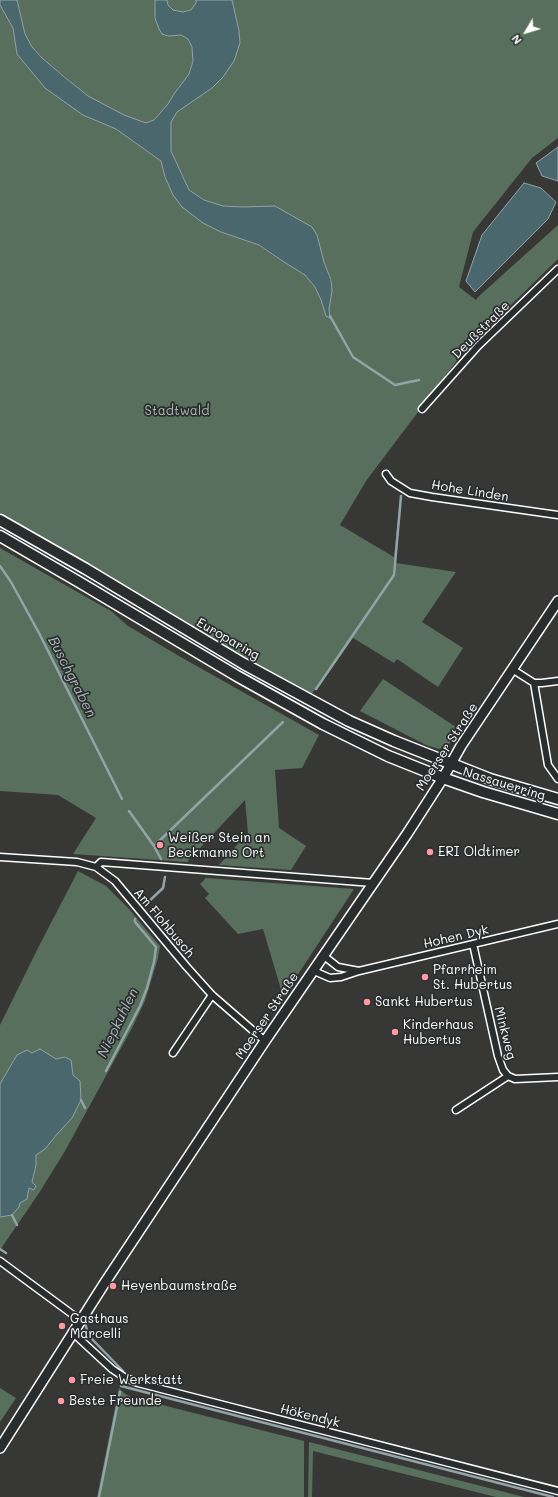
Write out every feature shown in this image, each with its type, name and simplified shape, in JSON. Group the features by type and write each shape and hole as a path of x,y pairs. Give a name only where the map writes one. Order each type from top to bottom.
{"main road":[{"name":"Europaring","path":"0,520 222,651 307,699 394,741 451,764"},
{"name":"Europaring","path":"0,536 298,711 388,756 443,778"},
{"name":"Moerser Straße","path":"0,1448 72,1332 265,1041 314,971 443,778 512,669 558,601"},
{"name":"Nassauerring","path":"451,764 490,779 558,799"},
{"name":"Nassauerring","path":"443,778 483,792 558,814"}],"street":[{"name":"Deußstraße","path":"422,409 478,346 558,269"},
{"name":"Hohe Linden","path":"386,474 391,481 410,493 558,516"},
{"path":"512,669 534,683 558,681"},
{"name":"Nassauerring","path":"534,683 548,765 558,779"},
{"name":"Am Flohbusch","path":"0,857 77,862 96,867 115,881 212,995 265,1041"},
{"name":"Am Flohbusch","path":"96,867 102,862 373,883"},
{"name":"Hohen Dyk","path":"314,971 330,978 341,977 359,971 558,924"},
{"name":"Minkweg","path":"473,944 498,1056 503,1070 508,1076 515,1079 526,1080 558,1077"},
{"name":"Hohen Dyk","path":"324,956 338,967 359,971"},
{"path":"173,1053 212,995"},
{"path":"456,1110 508,1076"},
{"path":"1,1262 80,1320"},
{"name":"Hökendyk","path":"72,1332 112,1369 124,1377 138,1383 558,1491"}],"green space":[{"path":"17,0 155,0 155,5 168,36 181,35 188,39 192,47 193,61 189,74 168,104 154,120 146,123 137,121 106,107 88,96 42,58 32,47 25,34"},
{"path":"167,0 196,0 196,3 191,10 183,12 173,10 168,5"},
{"name":"Stadtwald","path":"232,0 558,0 558,138 532,158 473,232 459,287 476,300 558,225 558,259 464,351 366,481 340,525 394,557 400,499 401,503 396,563 456,572 422,622 463,648 438,687 397,659 394,663 353,638 318,688 317,687 311,695 246,659 0,515 0,5 13,28 17,54 83,115 116,129 161,161 165,177 173,195 221,232 258,245 305,275 315,287 332,281 324,262 243,207 223,206 204,200 189,190 171,151 171,122 177,112 234,61 240,43 239,31"},
{"path":"0,548 111,611 128,626 179,656 319,735 302,768 275,770 279,828 306,846 291,870 219,865 248,833 245,800 187,862 73,854 96,818 58,795 0,791"},
{"path":"383,679 459,729 448,746 439,749 426,745 360,711"},
{"path":"78,871 106,886 129,909 160,946 158,958 145,1001 132,1028 65,1151 39,1193 0,1250 0,1217 12,1215 29,1188 34,1190 36,1186 32,1182 36,1165 36,1155 45,1149 58,1133 73,1075 71,1060 65,1057 56,1059 40,1049 32,1053 17,1055 0,1084 0,1025"},
{"path":"206,878 354,889 276,1008 280,998 280,986 263,929 238,934 205,898 209,894 200,884"},
{"path":"0,1388 16,1398 0,1422"},
{"path":"119,1388 131,1397 304,1441 304,1497 97,1497"},
{"path":"309,1442 524,1497 496,1497 313,1451 312,1497 308,1497"}],"water":[{"path":"0,0 17,0 25,34 32,47 42,58 62,75 88,96 124,115 146,123 154,120 168,104 189,74 193,61 192,47 188,39 181,35 168,36 162,34 155,18 155,0 167,0 168,5 173,10 183,12 191,10 196,3 196,0 232,0 239,31 240,43 234,61 223,77 212,88 177,112 171,122 171,151 189,190 204,200 223,206 275,206 312,227 317,235 324,262 331,280 332,291 329,309 330,318 326,316 315,287 305,275 259,245 221,232 203,223 182,207 173,195 165,177 161,161 116,129 83,115 45,88 17,54 13,28 0,5"},
{"path":"558,147 558,181 542,176 536,163"},
{"path":"524,183 541,188 556,202 548,219 475,292 466,281 482,235"},
{"path":"40,1049 56,1059 65,1057 71,1060 73,1075 80,1081 81,1100 72,1118 45,1149 36,1155 36,1165 32,1182 36,1186 34,1190 29,1188 27,1199 20,1203 19,1207 12,1215 0,1217 0,1084 17,1055 27,1050 32,1053"}],"waterway":[{"path":"330,316 353,357 395,385 419,380"},
{"name":"Buschgraben","path":"316,689 394,575 401,496"},
{"name":"Buschgraben","path":"0,566 11,582 39,633 122,799"},
{"name":"Buschgraben","path":"154,846 283,722"},
{"name":"Buschgraben","path":"129,811 154,846 161,859"},
{"name":"Niepkuhlen","path":"145,905 163,888 165,877"},
{"name":"Niepkuhlen","path":"106,1071 140,1006 147,988 154,962 156,947 135,922 135,919"},
{"name":"Niepkuhlen","path":"81,1100 85,1108"},
{"path":"12,1215 17,1225"},
{"name":"Niepkuhlen","path":"0,1249 6,1253"},
{"path":"85,1322 88,1335 123,1371"},
{"path":"121,1386 553,1497"},
{"path":"99,1497 120,1392"}],"place":[{"name":"Weißer Stein an Beckmanns Ort","path":"160,845"},
{"name":"ERI Oldtimer","path":"430,852"},
{"name":"Pfarrheim St. Hubertus","path":"425,977"},
{"name":"Sankt Hubertus","path":"367,1002"},
{"name":"Kinderhaus Hubertus","path":"395,1032"},
{"name":"Heyenbaumstraße","path":"113,1286"},
{"name":"Gasthaus Marcelli","path":"62,1326"},
{"name":"Freie Werkstatt","path":"72,1380"},
{"name":"Beste Freunde","path":"61,1401"}]}
